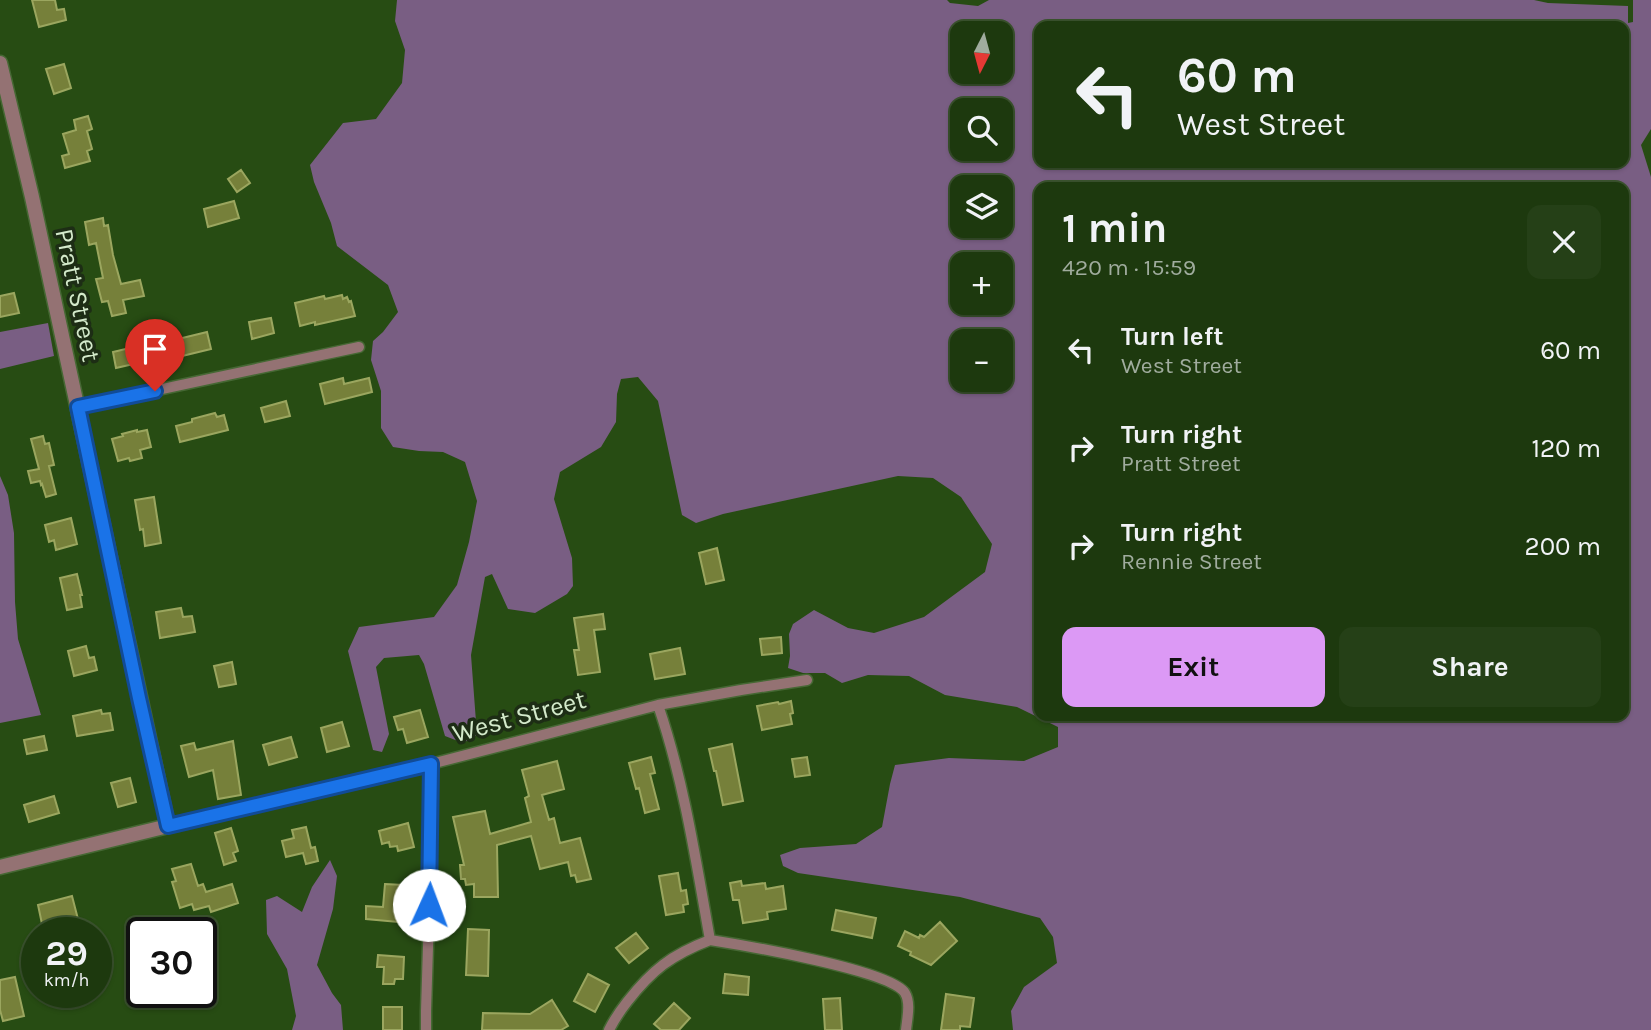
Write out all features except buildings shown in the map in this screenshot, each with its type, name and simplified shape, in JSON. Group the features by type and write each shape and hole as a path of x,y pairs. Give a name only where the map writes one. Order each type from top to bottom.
{"street":[{"name":"Pratt Street","path":"0,63 35,211 168,826"},
{"path":"78,407 359,347"},
{"name":"West Street","path":"0,867 431,764 658,705 807,680"},
{"path":"658,705 670,741 710,940"},
{"path":"426,1030 431,764"},
{"path":"609,1030 620,1011 655,971 684,950 710,940 855,969 884,978 905,993 908,1004 906,1030"}],"shaded area":[{"path":"397,0 947,0 950,3 978,6 989,0 1534,0 1548,3 1628,6 1628,21 1034,21 1034,168 1629,168 1629,23 1633,22 1633,0 1651,0 1651,129 1641,145 1651,177 1651,1030 1013,1030 1011,1011 1024,987 1057,963 1053,937 1040,918 960,897 798,873 783,866 780,855 800,848 856,844 882,827 895,765 949,758 1024,761 1058,747 1058,727 1046,721 1629,721 1629,182 1034,182 1034,715 1017,707 945,695 909,676 868,675 842,683 825,673 803,673 788,668 789,634 793,624 814,610 848,628 874,633 924,617 985,572 992,544 961,497 933,478 898,476 723,514 696,523 682,515 658,401 638,377 621,379 617,394 616,422 601,447 560,472 554,499 572,558 573,586 567,594 535,613 508,609 492,574 485,577 471,655 477,735 463,743 445,736 419,655 384,658 376,667 389,734 382,752 373,750 348,651 359,627 434,617 457,585 477,501 465,462 443,452 393,447 381,428 381,391 371,360 373,341 398,312 388,285 337,246 310,165 343,123 376,119 402,83 405,50 395,21"},
{"path":"48,323 54,356 0,369 0,332"},
{"path":"0,476 8,495 14,533 18,639 41,715 0,723"},
{"path":"330,860 337,876 333,909 317,965 341,1005 343,1030 292,1030 296,1016 287,969 267,934 266,900 277,896 302,912 312,887"}],"route":[{"path":"155,391 78,407 168,826 431,764 429,905"}]}
